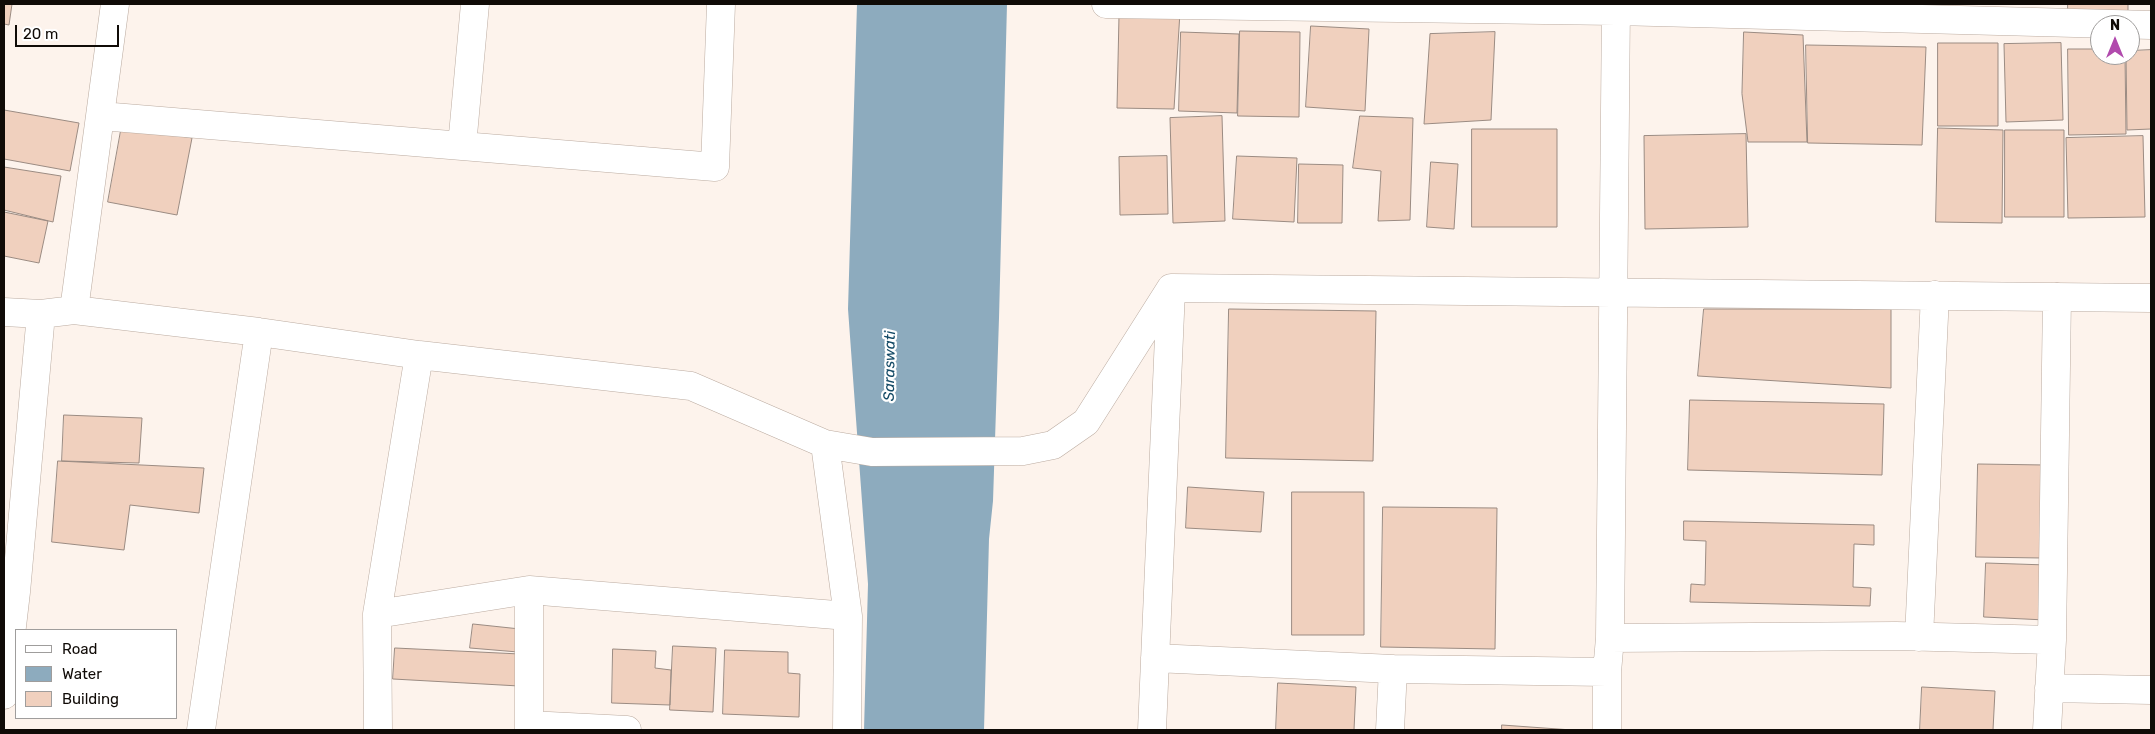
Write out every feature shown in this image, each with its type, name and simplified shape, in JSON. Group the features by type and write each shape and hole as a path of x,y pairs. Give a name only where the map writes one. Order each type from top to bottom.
{"street":[{"path":"74,310 115,4"},
{"path":"462,146 475,4"},
{"path":"101,116 715,167 721,4"},
{"path":"1106,4 1616,7 2151,25"},
{"path":"1607,730 1607,672 1610,638 1616,7"},
{"path":"1171,288 2151,298"},
{"path":"4,312 42,314 74,310 259,332 420,355 691,386 825,444 872,452 1023,450 1053,445 1086,422 1171,288"},
{"path":"1152,730 1171,288"},
{"path":"1919,637 1935,296"},
{"path":"2047,730 2052,640 2057,297"},
{"path":"4,695 10,592 42,314"},
{"path":"201,730 259,332"},
{"path":"378,730 377,614 420,355"},
{"path":"825,444 848,616 848,730"},
{"path":"377,614 529,590 848,616"},
{"path":"529,590 529,728 627,730"},
{"path":"1610,638 1919,637 2052,640"},
{"path":"1155,658 1393,669 1607,672"},
{"path":"1390,730 1393,669"},
{"path":"2049,688 2151,690"}],"water":[{"name":"Saraswati","path":"857,4 1007,4 999,318 993,501 989,539 984,730 864,730 868,584 848,309"}],"building":[{"path":"4,4 12,4 9,25 4,24"},
{"path":"2068,4 2128,4 2128,15 2094,15 2068,12"},
{"path":"1180,12 1174,109 1117,108 1119,16"},
{"path":"1311,26 1369,29 1365,111 1306,107"},
{"path":"1240,31 1300,32 1299,117 1238,116"},
{"path":"1181,32 1239,34 1237,113 1179,111"},
{"path":"1495,32 1491,120 1424,124 1430,34"},
{"path":"1744,32 1803,35 1807,142 1748,142 1742,94"},
{"path":"1938,43 1998,43 1998,126 1938,126"},
{"path":"2061,43 2063,120 2006,122 2004,44"},
{"path":"1806,45 1926,47 1922,145 1808,143"},
{"path":"2068,49 2090,49 2090,65 2125,65 2126,134 2069,135"},
{"path":"2151,50 2151,129 2127,130 2126,65 2140,65 2140,51"},
{"path":"4,110 79,123 70,171 4,159"},
{"path":"1222,116 1225,221 1173,223 1170,118"},
{"path":"1360,116 1413,118 1410,220 1378,221 1381,171 1353,168"},
{"path":"122,125 192,138 177,215 108,202"},
{"path":"1938,128 2003,130 2002,223 1936,222"},
{"path":"1472,129 1557,129 1557,227 1472,227"},
{"path":"2005,130 2064,130 2064,217 2005,217"},
{"path":"1746,134 1748,227 1645,229 1644,136"},
{"path":"2143,136 2145,217 2068,218 2066,138"},
{"path":"1167,156 1168,214 1120,215 1119,157"},
{"path":"1237,156 1297,158 1294,222 1233,219"},
{"path":"1431,162 1458,164 1454,229 1427,227"},
{"path":"1299,164 1343,165 1342,223 1298,223"},
{"path":"4,167 61,176 53,222 4,210"},
{"path":"4,212 48,221 39,263 4,256"},
{"path":"1229,309 1376,311 1373,461 1226,458"},
{"path":"1704,309 1891,309 1891,388 1698,376"},
{"path":"1690,400 1884,404 1882,475 1688,470"},
{"path":"64,415 142,418 139,463 62,461"},
{"path":"58,461 204,468 199,513 130,505 124,550 52,542"},
{"path":"1978,464 2045,465 2042,558 1976,557"},
{"path":"1188,487 1264,492 1261,532 1186,528"},
{"path":"1292,492 1364,492 1364,635 1292,635"},
{"path":"1383,507 1497,508 1495,649 1381,647"},
{"path":"1684,521 1874,525 1874,545 1854,544 1853,587 1871,588 1870,606 1690,602 1691,584 1705,585 1706,541 1684,540"},
{"path":"1986,563 2047,565 2045,620 1984,617"},
{"path":"473,624 520,629 518,652 470,648"},
{"path":"673,646 716,648 713,712 670,710"},
{"path":"395,648 520,654 519,686 393,679"},
{"path":"613,649 656,651 655,668 671,670 670,705 612,703"},
{"path":"725,650 788,652 788,673 800,674 799,717 723,714"},
{"path":"1278,683 1356,687 1354,730 1276,730"},
{"path":"1922,687 1995,691 1993,730 1920,730"},
{"path":"1502,725 1572,730 1502,730"}]}
